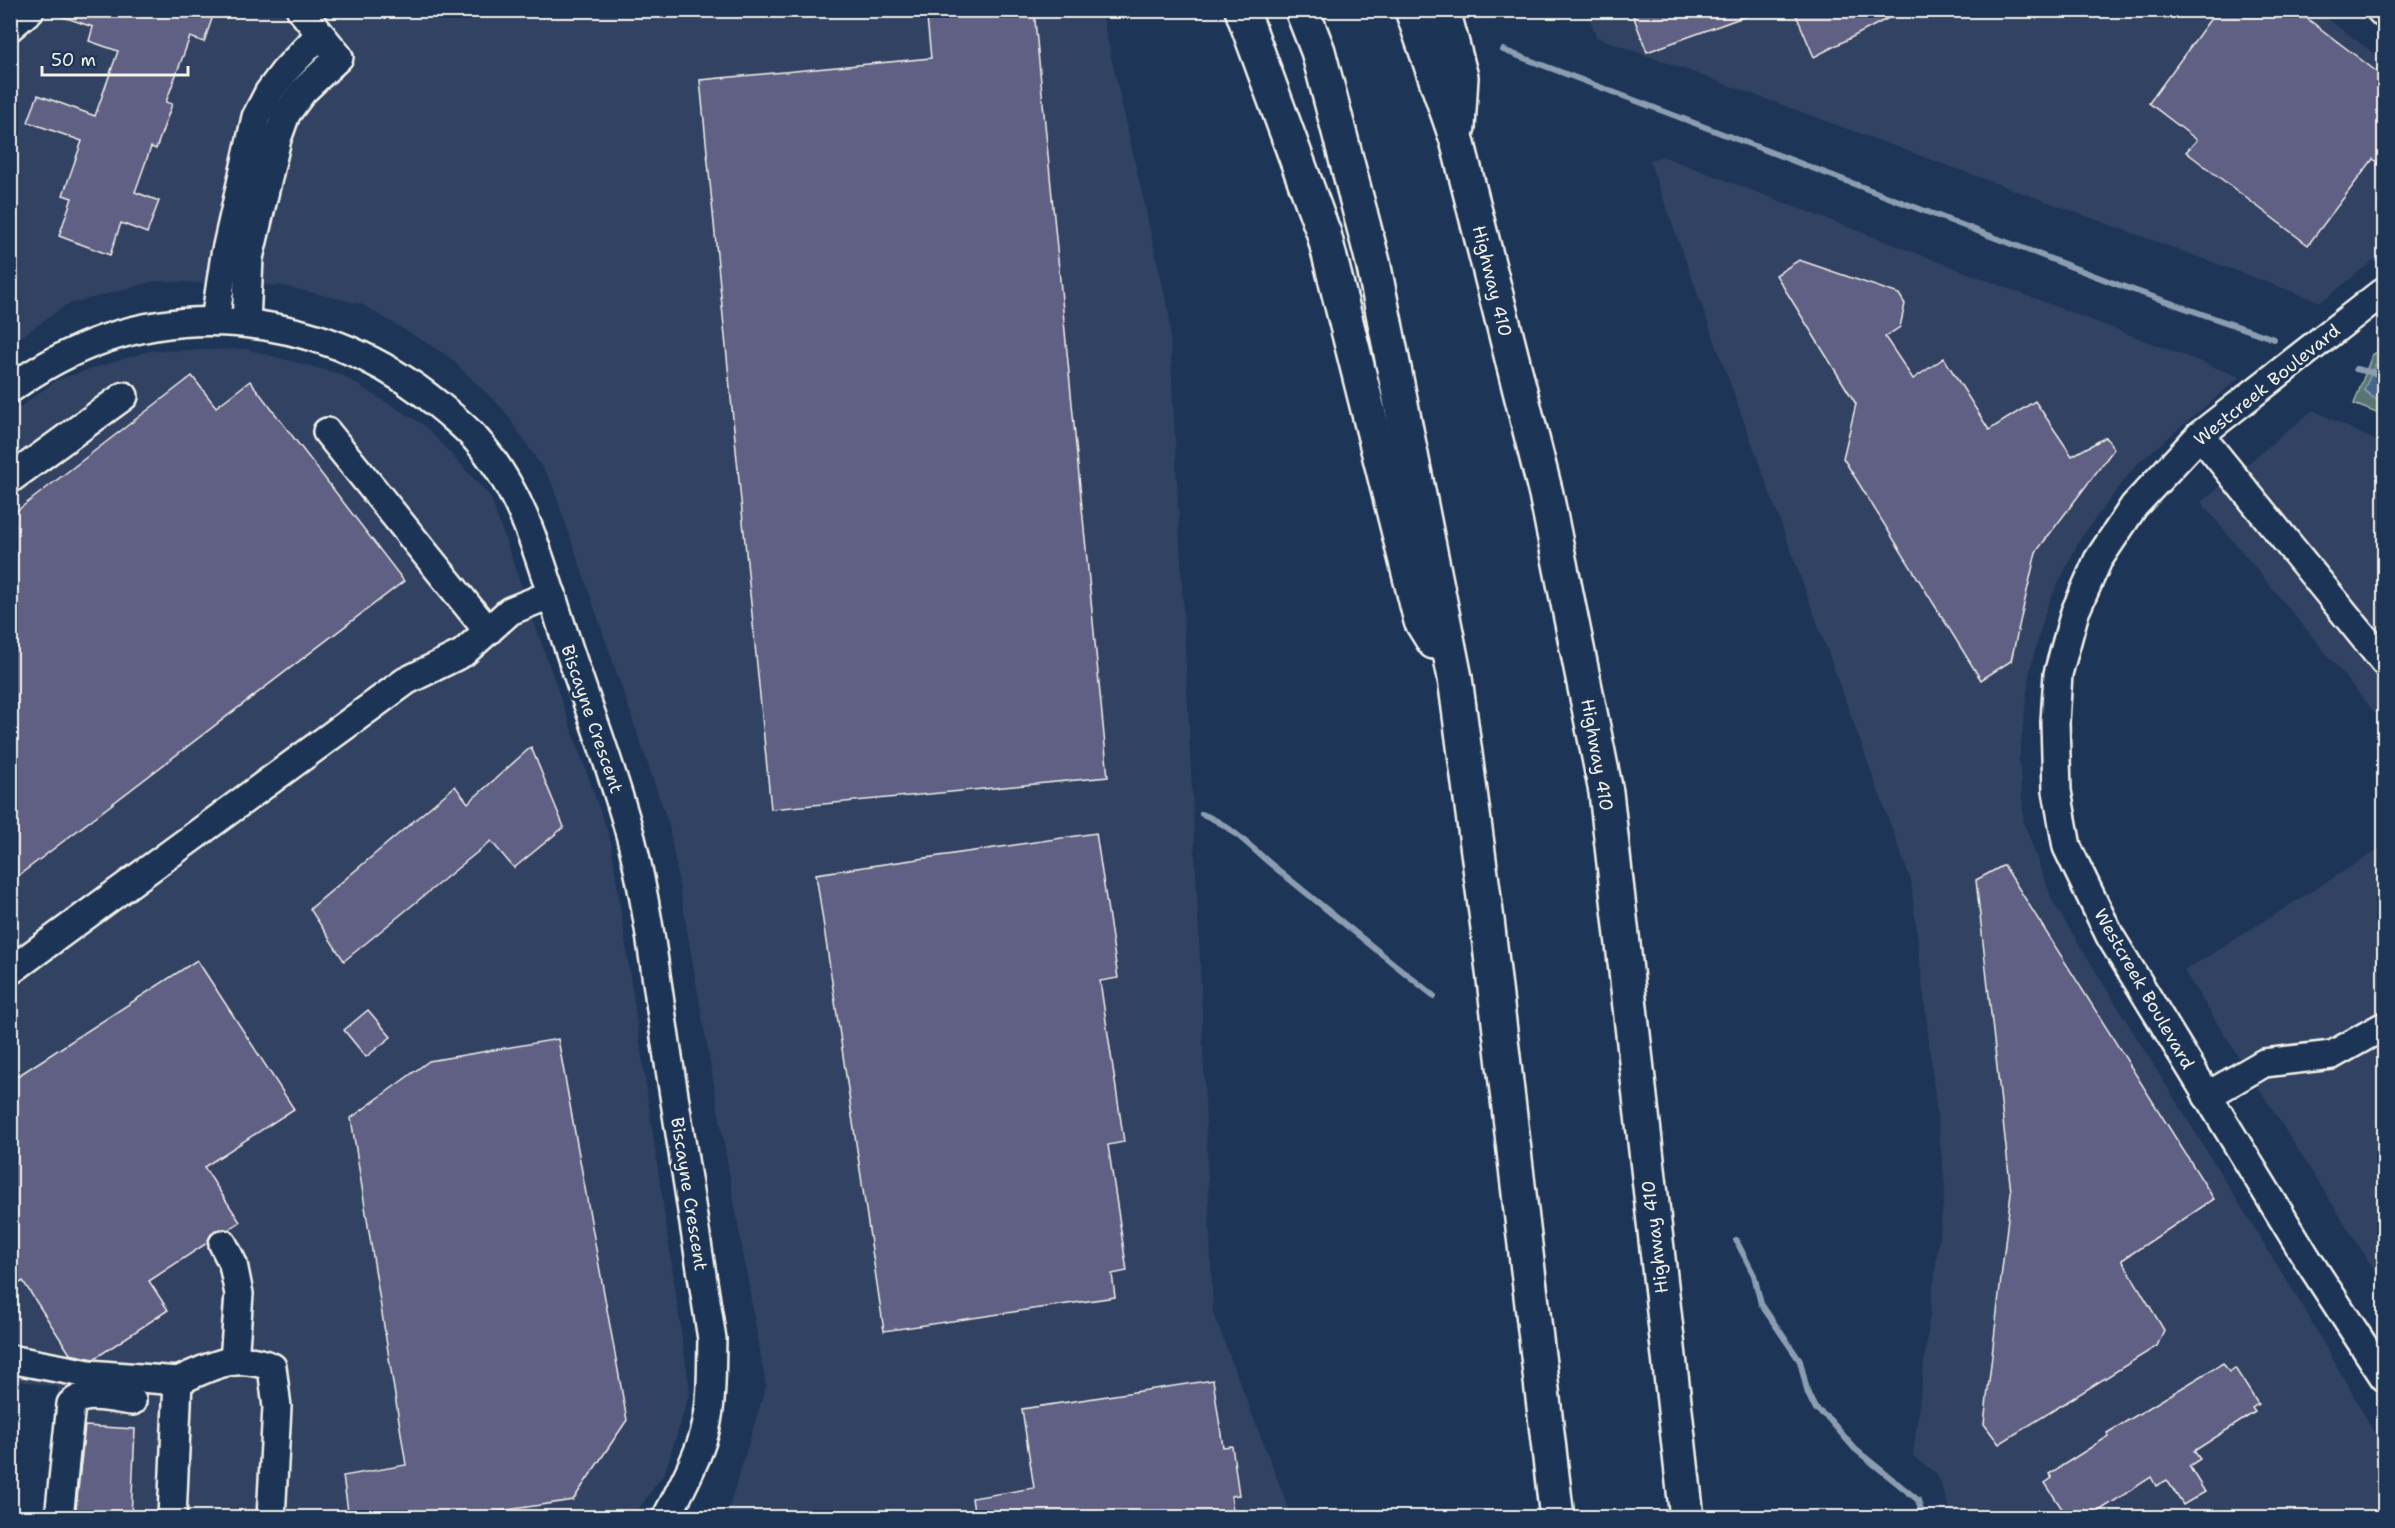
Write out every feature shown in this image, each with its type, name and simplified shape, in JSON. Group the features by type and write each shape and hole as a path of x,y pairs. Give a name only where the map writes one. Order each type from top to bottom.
{"highway":[{"path":"1242,10 1324,234 1421,621 1455,678"},
{"path":"1302,10 1318,51 1373,262 1455,678 1487,920 1557,1518"},
{"name":"Highway 410","path":"1412,10 1457,141 1546,494 1606,792 1687,1518"},
{"path":"1443,10 1461,76 1457,141"},
{"path":"1682,1473 1703,1518"}],"street":[{"path":"10,27 30,10"},
{"path":"246,323 249,258 277,139 286,114 303,91 339,57 301,10"},
{"path":"2380,10 2385,14"},
{"path":"214,321 225,255 256,117 269,92 284,72 320,34"},
{"name":"Westcreek Boulevard","path":"2385,291 2200,435 2134,506 2098,560 2075,612 2058,674 2055,722 2057,791 2067,847 2110,936 2308,1260 2385,1377"},
{"name":"Biscayne Crescent","path":"10,389 34,372 104,338 142,327 214,321 246,323 322,339 357,353 392,371 422,390 474,436 503,475 529,526 632,843 654,967 712,1340 711,1395 702,1440 666,1518"},
{"path":"10,479 124,396"},
{"path":"327,432 488,631"},
{"path":"2200,435 2385,662"},
{"path":"10,971 406,681 463,653 510,611 552,594"},
{"path":"2207,1096 2264,1064 2332,1055 2385,1026"},
{"path":"223,1244 232,1263 239,1294 234,1361"},
{"path":"10,1359 89,1374 177,1381 222,1361 248,1361 272,1367 277,1407 271,1518"},
{"path":"172,1518 177,1381"},
{"path":"59,1518 68,1410 71,1404 77,1398 87,1396 132,1401"}],"shaded area":[{"path":"11,11 1101,11 1169,314 1199,935 1213,1313 1292,1517 726,1517 766,1386 669,826 551,481 504,410 448,356 361,304 283,286 155,281 66,305 11,344"},
{"path":"1587,11 2317,11 2384,61 2384,252 2321,302 1596,37"},
{"path":"1662,156 2240,377 2136,465 2080,539 2047,607 2030,669 2019,760 2024,823 2053,902 2303,1307 2384,1449 2384,1517 1966,1517 1962,1510 1952,1515 1936,1473 1913,1456 1945,1187 1911,881 1649,160"},
{"path":"246,349 340,374 424,425 490,496 611,842 690,1392 665,1472 633,1517 51,1517 58,1387 11,1380 11,414 56,380 149,351"},
{"path":"2384,361 2384,406 2364,390 2375,365"},
{"path":"2313,410 2384,445 2384,724 2201,502"},
{"path":"2384,846 2384,1285 2184,971"}],"green space":[{"path":"2384,348 2384,416 2354,404 2372,355"}],"building":[{"path":"53,10 215,10 204,42 190,37 166,102 172,104 156,149 151,147 135,192 159,201 147,233 121,223 110,255 59,236 72,198 63,195 82,141 28,122 38,95 95,116 118,51 89,41 93,27 52,13"},
{"path":"1004,10 1034,10 1108,777 771,809 700,80 931,58 927,18"},
{"path":"1631,10 1756,10 1757,12 1647,52"},
{"path":"1794,10 1904,10 1814,57"},
{"path":"2217,10 2296,10 2385,78 2385,167 2373,159 2308,245 2186,152 2197,140 2149,103"},
{"path":"1799,260 1899,294 1905,304 1900,327 1885,337 1913,379 1944,358 1989,430 2035,401 2072,456 2106,437 2114,449 2036,552 2011,661 1981,680 1843,458 1856,404 1776,275"},
{"path":"192,376 216,407 250,381 404,581 10,882 10,516"},
{"path":"531,747 564,827 514,868 491,841 344,961 310,909 455,786 468,803"},
{"path":"1096,833 1118,978 1100,981 1124,1142 1108,1145 1127,1271 1112,1274 1115,1297 884,1331 816,874"},
{"path":"2004,865 2214,1199 2122,1260 2164,1330 2157,1346 1999,1444 1984,1424 2011,1192 1976,880"},
{"path":"197,960 294,1109 204,1167 240,1222 228,1230 215,1230 207,1243 149,1281 168,1310 94,1359 70,1354 23,1281 10,1289 10,1081"},
{"path":"368,1010 391,1037 366,1057 344,1030"},
{"path":"558,1039 627,1420 573,1500 456,1518 349,1518 343,1476 406,1465 351,1118 429,1061"},
{"path":"2223,1363 2229,1372 2235,1368 2258,1404 2252,1408 2255,1412 2194,1451 2200,1459 2189,1466 2205,1492 2183,1505 2167,1480 2156,1486 2151,1477 2088,1518 2068,1518 2045,1483 2052,1478 2049,1474 2109,1436 2107,1433"},
{"path":"1213,1380 1223,1447 1232,1446 1239,1495 1231,1496 1234,1518 975,1518 972,1498 1034,1488 1022,1409"},
{"path":"85,1426 135,1429 131,1518 75,1518"}],"waterway":[{"path":"1503,50 2119,285 2274,339"},
{"path":"2356,369 2384,375"},
{"path":"1202,814 1239,836 1434,996"},
{"path":"1736,1240 1754,1275 1761,1304 1800,1361 1808,1394 1815,1408 1829,1419 1855,1449 1918,1500 1923,1518"}]}
